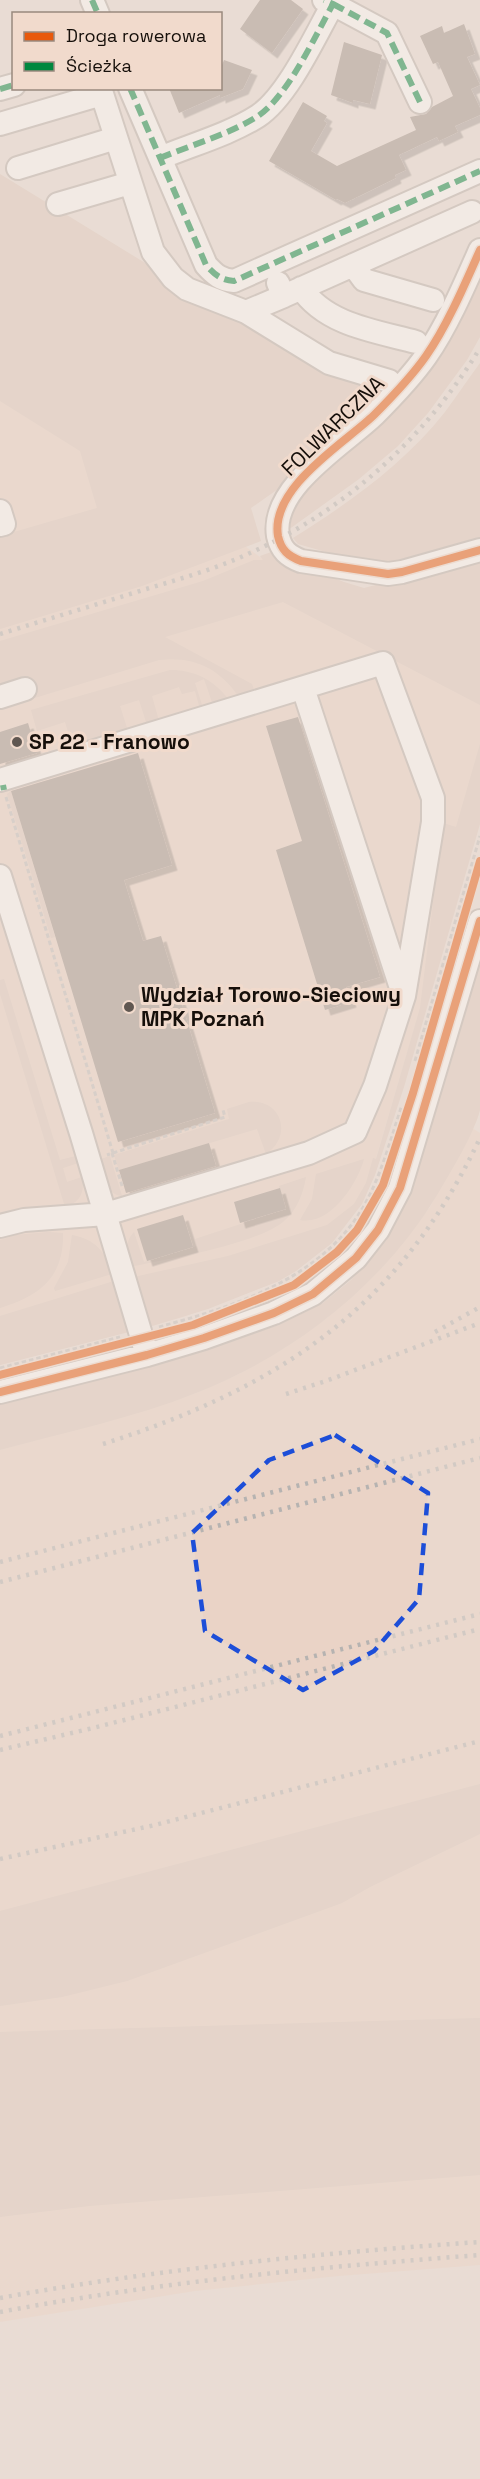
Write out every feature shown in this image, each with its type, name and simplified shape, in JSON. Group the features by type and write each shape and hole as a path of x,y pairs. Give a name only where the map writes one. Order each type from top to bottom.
{"street":[{"path":"160,158 246,123 260,115 273,103 287,84 329,2 387,33 420,102"},
{"path":"131,90 206,265 215,275 234,281 480,171"},
{"path":"0,124 102,94 153,252 173,278 187,289 246,312 329,363 389,381"},
{"path":"18,168 116,138"},
{"path":"58,204 130,183"},
{"path":"246,312 472,212"},
{"name":"FOLWARCZNA","path":"480,250 460,294 426,356 374,415 324,456 291,492 284,504 278,530 281,547 291,557 301,561 380,573 402,572 480,550"},
{"path":"353,265 364,280 433,300"},
{"path":"269,266 293,292 344,322 416,342"},
{"path":"0,511 4,524 0,525"},
{"path":"0,1226 24,1221 106,1214 309,1153 355,1132 375,1086 404,996 433,822 433,798 383,663 2,785"},
{"path":"303,688 404,996"},
{"path":"0,697 25,689"},
{"path":"0,876 106,1214 145,1347"},
{"path":"0,1392 145,1347 204,1338 289,1307 327,1285 368,1245 388,1215 400,1188 480,921"}],"path":[{"path":"2,785 125,1196"},
{"path":"419,1070 480,861"},
{"path":"0,1375 145,1347 193,1325 286,1289 316,1270 357,1230 383,1185 409,1104"},
{"path":"104,1155 225,1117 223,1110"}],"highlighted area":[{"path":"335,1435 428,1493 419,1599 374,1651 303,1690 205,1631 192,1533 269,1460"}],"shaded area":[{"path":"0,174 323,372 387,392 295,477 251,508 261,541 142,586 0,629 0,536 97,508 80,451 0,401"},
{"path":"480,272 480,337 467,360 428,413 398,446 359,479 288,530 290,514 295,504"},
{"path":"0,357 216,526 303,587 480,682 480,806 367,1189 350,1218 279,1281 183,1317 0,1365"},
{"path":"480,363 480,542 394,565 347,558 298,544 293,538 335,511 412,449 445,412"},
{"path":"274,551 282,557 364,588 480,558 480,705 283,602 165,637 252,684 255,692 239,697 214,671 194,662 172,659 159,660 28,700 21,679 0,685 0,641 203,581 254,560 263,560 260,556"},
{"path":"170,670 196,674 217,687 229,700 213,705 204,679 195,683 203,708 200,709 195,691 182,694 179,687 152,696 159,721 147,725 139,700 120,706 128,731 73,748 65,722 37,731 31,710"},
{"path":"480,744 480,824 404,1087 375,1175 362,1204 332,1243 279,1281 208,1309 149,1327 134,1277 228,1256 327,1225 354,1204 366,1183 373,1158 376,1159 420,1008 443,823 456,827"},
{"path":"11,791 55,937 51,938 7,794"},
{"path":"480,960 480,1110 477,1120 455,1165 415,1228 363,1287 333,1314 301,1337 267,1359 232,1377 148,1410 0,1450 0,1404 166,1361 279,1325 323,1303 351,1280 386,1241 412,1190"},
{"path":"4,979 60,1160 76,1156 78,1163 63,1168 67,1182 82,1177 83,1187 78,1200 65,1207 0,994 0,980"},
{"path":"249,1102 269,1106 280,1120 279,1138 266,1154 257,1129 119,1170 114,1155 229,1119 227,1109"},
{"path":"472,1128 480,1133 480,2265 339,2276 195,2291 0,2322 0,1450 152,1408 196,1393 239,1374 286,1347 327,1318 387,1261 430,1207"},
{"path":"110,1156 122,1196 112,1192 103,1177 98,1160"},
{"path":"364,1159 349,1190 332,1209 311,1220 300,1220 312,1199 316,1174"},
{"path":"306,1177 296,1207 284,1221 271,1229 234,1244 130,1267 128,1244 134,1232 144,1262 197,1246 195,1239 286,1209 279,1186"},
{"path":"63,1233 62,1249 54,1273 37,1291 0,1308 0,1240 16,1235"},
{"path":"72,1235 93,1243 103,1253 112,1274 55,1291 54,1288 68,1262"},
{"path":"114,1281 129,1332 0,1365 0,1316"},
{"path":"480,1784 480,1834 342,1903 127,1981 62,1997 0,2006 0,1911"},
{"path":"480,2018 480,2175 89,2206 0,2217 0,2032"}],"building":[{"path":"260,0 291,0 303,9 272,53 240,29"},
{"path":"464,24 475,54 467,57 480,85 471,89 480,108 480,115 455,126 458,132 439,141 437,137 399,155 406,170 395,175 396,178 345,203 269,161 303,102 327,116 324,121 327,123 311,151 337,166 416,130 410,117 426,114 432,107 453,96 438,62 433,64 420,36 442,26 444,33"},
{"path":"344,42 382,55 370,104 353,100 353,103 331,95"},
{"path":"224,60 252,70 243,89 220,98 220,95 179,113 170,90 222,90"},
{"path":"298,717 380,977 346,987 351,1002 325,1010 276,850 302,841 266,726"},
{"name":"SP 22 - Franowo","path":"28,723 37,753 0,764 0,732"},
{"name":"Wydział Torowo-Sieciowy MPK Poznań","path":"138,753 172,865 124,880 143,941 161,936 215,1113 118,1142 11,791"},
{"path":"209,1143 216,1166 126,1193 119,1170"},
{"path":"280,1188 286,1209 240,1223 234,1202"},
{"path":"183,1215 193,1247 147,1261 137,1229"}],"railway":[{"path":"0,634 211,569 250,553 319,515 351,493 409,441 459,381 480,348"},
{"path":"103,1444 166,1422 224,1397 278,1368 327,1334 371,1295 412,1250 448,1198 480,1138"},
{"path":"435,1332 480,1307"},
{"path":"286,1394 480,1323"},
{"path":"0,1562 480,1439"},
{"path":"0,1582 480,1458"},
{"path":"0,1736 480,1614"},
{"path":"0,1750 480,1629"},
{"path":"0,1859 155,1825 480,1741"},
{"path":"0,2298 179,2270 359,2251 480,2242"},
{"path":"0,2312 179,2284 480,2255"}],"marked path":[{"path":"92,0 97,12"},
{"path":"160,158 235,128 258,116 269,107 280,95 300,64 333,4 324,0"},
{"path":"333,4 387,33 420,102"},
{"path":"0,89 12,86"},
{"path":"131,90 206,265 215,274 225,279 234,281 480,171"},
{"path":"3,785 4,790"}],"cycle path":[{"path":"480,250 462,291 426,356 402,386 374,415 312,468 297,484 286,500 279,518 278,536 286,552 301,561 388,574 480,550"},
{"path":"0,1375 193,1325 294,1285 337,1252 357,1230 383,1185 413,1093 480,861"},
{"path":"0,1392 147,1355 274,1313 313,1294 356,1258 378,1230 400,1188 480,921"}],"place":[{"name":"SP 22 - Franowo","path":"17,742"},
{"name":"Wydział Torowo-Sieciowy MPK Poznań","path":"129,1007"}]}
